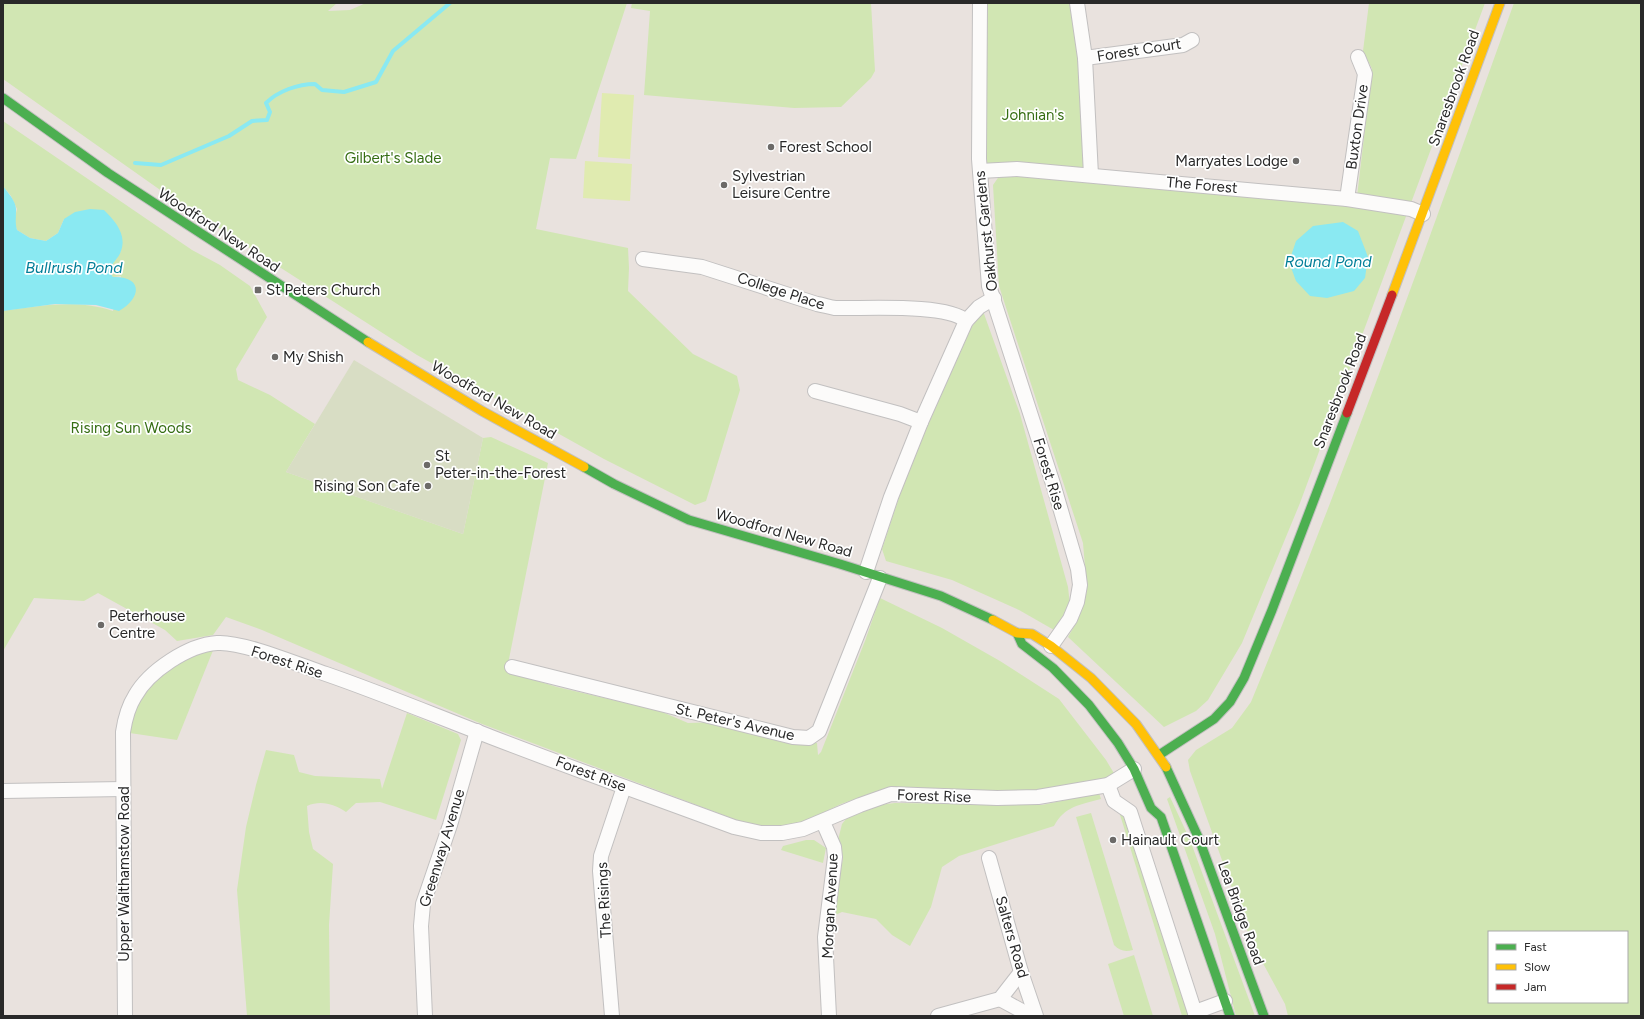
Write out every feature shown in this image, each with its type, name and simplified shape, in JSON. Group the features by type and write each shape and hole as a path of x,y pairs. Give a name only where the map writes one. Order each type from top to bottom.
{"main road":[{"name":"Snaresbrook Road","path":"1143,765 1214,719 1230,702 1244,678 1272,610 1423,214 1500,3"},
{"name":"Woodford New Road","path":"3,98 162,210 363,339 482,411 614,484 689,520 866,572 880,578 921,588 978,612 1016,633 1032,634 1051,646 1108,695 1136,724 1159,755"},
{"name":"Woodford New Road","path":"1016,633 1022,644 1053,668 1077,691 1118,743 1143,765"},
{"name":"Lea Bridge Road","path":"1159,755 1179,792 1199,839 1264,1016"},
{"path":"1143,765 1151,808 1161,817 1203,934 1212,967 1230,1016"},
{"path":"1161,817 1163,806"}],"street":[{"name":"Oakhurst Gardens","path":"866,572 891,497 921,422 966,321 979,307 994,298 989,286 980,170 980,3"},
{"path":"1077,3 1085,58 1091,175"},
{"name":"Forest Court","path":"1085,58 1183,45 1192,40"},
{"name":"Buxton Drive","path":"1347,199 1364,74 1358,57"},
{"name":"The Forest","path":"980,170 1017,169 1347,199 1411,209 1423,214"},
{"name":"College Place","path":"643,259 702,267 817,304 834,308 888,307 950,314 962,317 966,321"},
{"name":"Forest Rise","path":"994,298 1054,487 1078,569 1080,585 1077,602 1070,619 1051,646"},
{"path":"815,392 900,414 921,422"},
{"name":"St. Peter's Avenue","path":"512,667 793,737 809,738 819,731 880,578"},
{"name":"Forest Rise","path":"123,732 125,717 135,694 156,671 189,649 216,643 231,644 266,654 352,683 624,787 734,827 761,833 782,833 803,829 823,822 860,804 891,794 997,798 1038,797 1108,785 1143,765"},
{"name":"Greenway Avenue","path":"424,1016 421,926 423,904 450,825 477,731"},
{"name":"Upper Walthamstow Road","path":"123,732 125,1016"},
{"path":"1108,785 1114,801 1130,812 1196,1014 1225,1001"},
{"name":"The Risings","path":"612,1016 600,871 601,856 624,787"},
{"path":"3,791 123,789"},
{"name":"Morgan Avenue","path":"823,822 834,847 835,857 825,937 829,1016"},
{"name":"Salters Road","path":"989,858 1020,972 1036,1016"},
{"path":"938,1016 1000,999 1020,972"},
{"path":"1000,999 1031,1016"}],"green space":[{"name":"Gilbert's Slade","path":"3,3 337,3 328,11 350,10 366,3 627,3 576,159 550,158 536,229 628,248 628,291 693,354 737,376 740,390 706,501 695,505 604,459 417,355 173,199 3,79"},
{"path":"632,3 871,3 875,71 871,78 841,107 794,108 644,95 650,11 631,8"},
{"name":"Johnian's","path":"980,3 1077,3 1091,175 980,171"},
{"path":"1369,3 1485,3 1300,503 1242,643 1208,700 1196,711 1164,727 1068,637 1076,623 1087,591 1083,543 999,286 993,185 1000,175 1013,172 1356,205 1372,69 1363,51"},
{"path":"1514,3 1641,3 1641,1016 1288,1016 1285,1004 1251,941 1190,771 1188,760 1196,750 1232,728 1251,702 1354,441"},
{"path":"602,93 634,95 630,159 598,157"},
{"name":"Rising Sun Woods","path":"3,121 192,250 220,265 250,286 267,317 236,369 238,380 270,395 315,424 286,472 463,534 483,438 491,437 548,463 507,669 508,672 557,687 660,711 688,723 719,722 785,743 817,743 818,755 821,752 865,641 880,598 942,628 1000,661 1059,699 1106,760 1115,775 1106,780 1034,791 995,793 889,790 869,794 841,804 794,827 772,827 747,824 482,724 262,630 226,617 213,635 177,641 165,630 98,593 84,601 34,598 3,651 3,311 72,304 99,307 113,311 121,276 113,277 110,273 110,266 121,251 64,219 58,233 46,241 30,238 17,230 14,221 17,209 11,196 3,186"},
{"path":"585,161 632,164 630,201 583,198"},
{"path":"983,311 1020,414 1068,587 1070,605 1054,630 1019,610 952,580 886,561 882,549 908,470 971,328"},
{"path":"354,360 483,438 463,534 286,472"},
{"path":"216,643 177,740 123,732 146,682"},
{"path":"407,713 458,734 461,740 436,820 380,802 356,803 346,812 337,807 322,803 307,806 309,832 313,849 333,864 329,925 330,1016 247,1016 237,890 246,827 266,750 294,755 299,772 315,776 380,779 382,789"},
{"path":"1099,793 1101,799 1073,807 1058,819 1054,826 959,856 942,867 931,907 910,946 892,935 876,919 842,912 833,916 843,858 838,840 842,824 846,819 879,805 895,803 1042,805"},
{"path":"1170,797 1190,840 1255,1016 1236,1016 1215,934 1167,799"},
{"path":"1120,804 1196,1016 1182,1016 1117,805"},
{"path":"1091,813 1133,950 1128,951 1118,949 1114,945 1076,817"},
{"path":"806,840 814,840 826,848 823,863 781,850 783,846"},
{"path":"1134,955 1153,1016 1124,1016 1108,964"}],"water":[{"name":"Bullrush Pond","path":"3,186 15,204 17,230 30,238 46,241 58,233 64,219 75,212 90,209 104,210 116,223 122,239 121,251 111,267 110,273 113,277 130,280 136,289 132,300 127,306 119,311 96,305 55,304 3,311"},
{"name":"Round Pond","path":"1343,222 1358,231 1368,257 1365,278 1354,291 1327,298 1310,296 1296,281 1289,262 1296,241 1313,226"}],"waterway":[{"path":"135,163 161,165 229,136 252,121 267,120 270,112 266,103 276,95 289,89 302,85 315,84 322,90 344,92 376,82 393,51 450,3"}],"traffic: fast":[{"path":"3,98 108,173 368,342"},
{"path":"1159,755 1214,719 1230,702 1244,678 1272,610 1347,413"},
{"path":"584,467 614,484 689,520 840,564 941,596 993,620"},
{"path":"1017,633 1022,644 1053,668 1089,705 1118,743 1134,769 1151,808 1161,817 1230,1016"},
{"path":"1166,767 1199,839 1264,1016"}],"traffic: slow":[{"path":"1392,295 1500,3"},
{"path":"368,342 482,411 584,467"},
{"path":"993,620 1017,633 1032,634 1051,646 1091,678 1136,724 1166,767"}],"traffic: jam":[{"path":"1347,413 1392,295"}],"place":[{"name":"Forest School","path":"771,147"},
{"name":"Marryates Lodge","path":"1296,161"},
{"name":"Sylvestrian Leisure Centre","path":"724,185"},
{"name":"St Peters Church","path":"258,290"},
{"name":"My Shish","path":"275,357"},
{"name":"St Peter-in-the-Forest","path":"427,465"},
{"name":"Rising Son Cafe","path":"428,486"},
{"name":"Peterhouse Centre","path":"101,625"},
{"name":"Hainault Court","path":"1113,840"}]}
